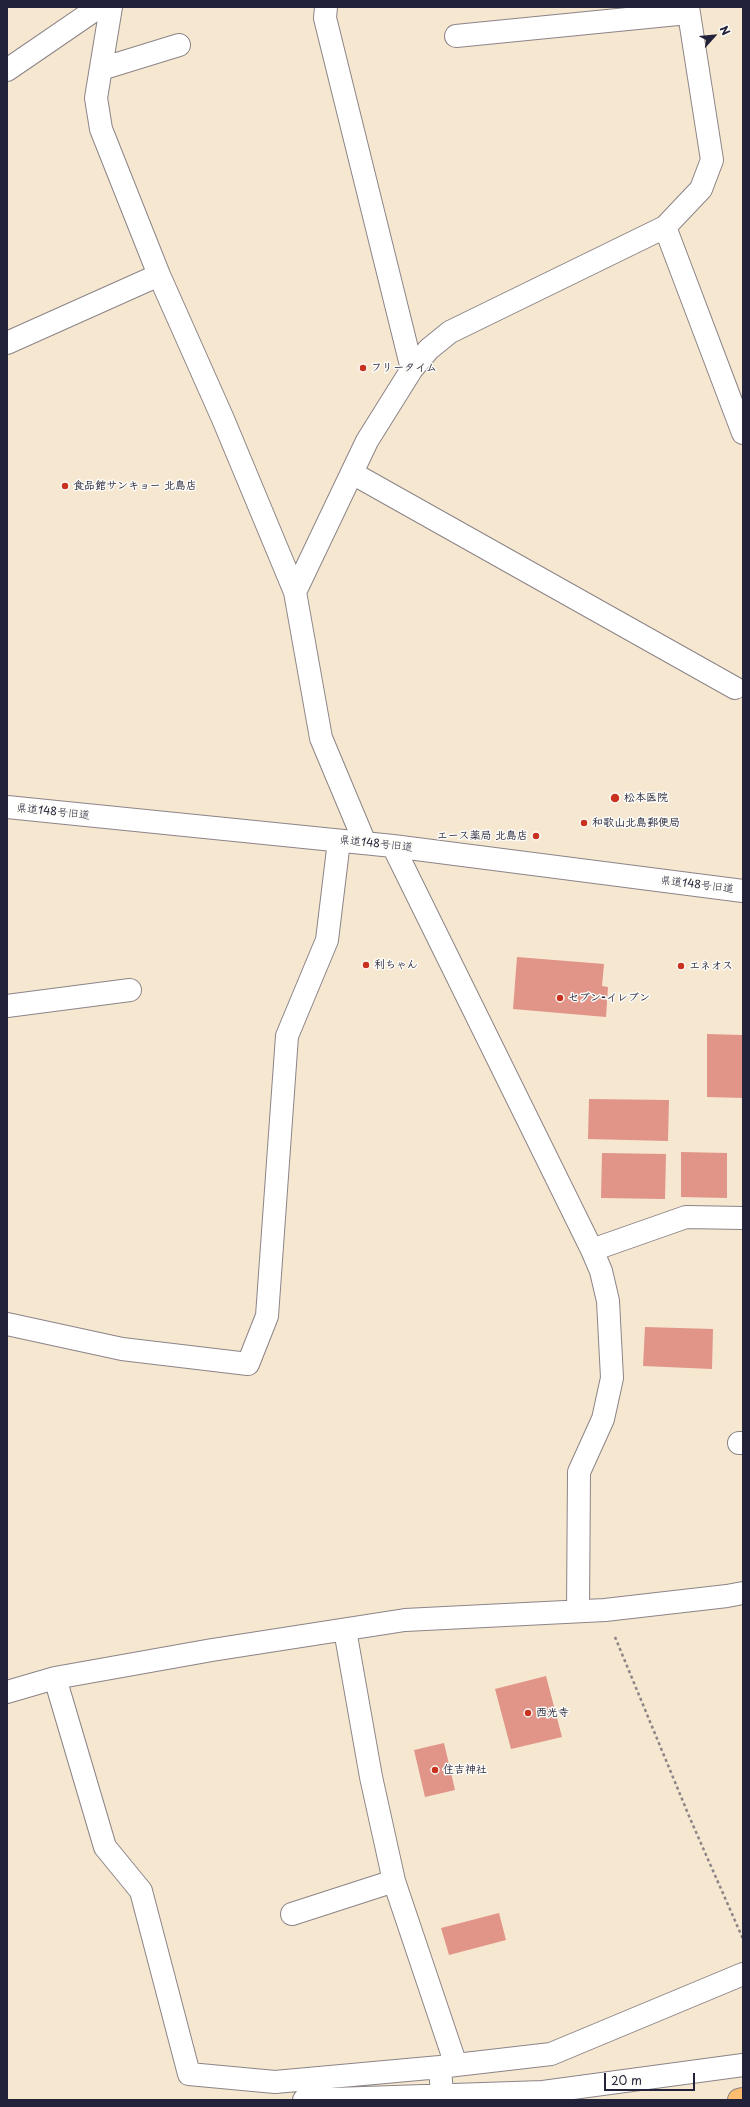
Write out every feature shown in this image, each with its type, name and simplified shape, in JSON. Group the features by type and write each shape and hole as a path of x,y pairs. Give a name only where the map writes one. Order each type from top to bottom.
{"main road":[{"path":"739,2100 743,2099"}],"street":[{"path":"7,70 99,7"},
{"path":"111,7 96,98 101,129 159,275 223,419 295,592 322,738 365,843"},
{"path":"326,7 325,18 412,369"},
{"path":"295,592 367,442 412,369 429,349 450,332 665,227 701,189 712,160 688,10 456,36"},
{"path":"101,69 179,45"},
{"path":"665,227 743,433"},
{"path":"7,343 159,275"},
{"path":"352,473 735,688"},
{"name":"県道148号旧道","path":"7,807 393,846 743,891"},
{"path":"7,1324 122,1349 248,1364 267,1316 287,1036 327,940 339,841"},
{"path":"393,846 601,1271 608,1301 612,1378 603,1419 579,1472 578,1611"},
{"path":"7,1006 130,990"},
{"path":"592,1250 686,1217 743,1218"},
{"path":"7,1692 55,1678 212,1650 405,1620 604,1610 743,1593"},
{"path":"345,1630 371,1777 394,1881 448,2066 442,2095"},
{"path":"55,1678 106,1848 141,1891 189,2074 275,2082 448,2066 550,2054 743,1974"},
{"path":"292,1914 394,1881"},
{"path":"304,2100 543,2092 743,2065"}],"path":[{"path":"604,1610 689,1816 743,1939"}],"building":[{"name":"セブン-イレブン","path":"517,957 604,964 602,986 608,987 606,1017 513,1009"},
{"path":"707,1034 743,1035 743,1098 707,1097"},
{"path":"589,1099 669,1100 668,1141 588,1139"},
{"path":"681,1152 727,1153 727,1198 681,1197"},
{"path":"602,1153 666,1154 665,1199 601,1198"},
{"path":"645,1327 713,1329 712,1369 643,1366"},
{"name":"西光寺","path":"546,1676 562,1737 511,1749 495,1689"},
{"name":"住吉神社","path":"444,1743 455,1790 425,1797 414,1750"},
{"path":"499,1913 506,1940 449,1955 441,1928"}],"place":[{"name":"フリータイム","path":"363,368"},
{"name":"食品館サンキョー 北島店","path":"65,486"},
{"name":"松本医院","path":"615,798"},
{"name":"和歌山北島郵便局","path":"584,823"},
{"name":"エース薬局 北島店","path":"536,836"},
{"name":"利ちゃん","path":"366,965"},
{"name":"エネオス","path":"681,966"},
{"name":"セブン-イレブン","path":"560,998"},
{"name":"西光寺","path":"528,1713"},
{"name":"住吉神社","path":"435,1770"}]}
